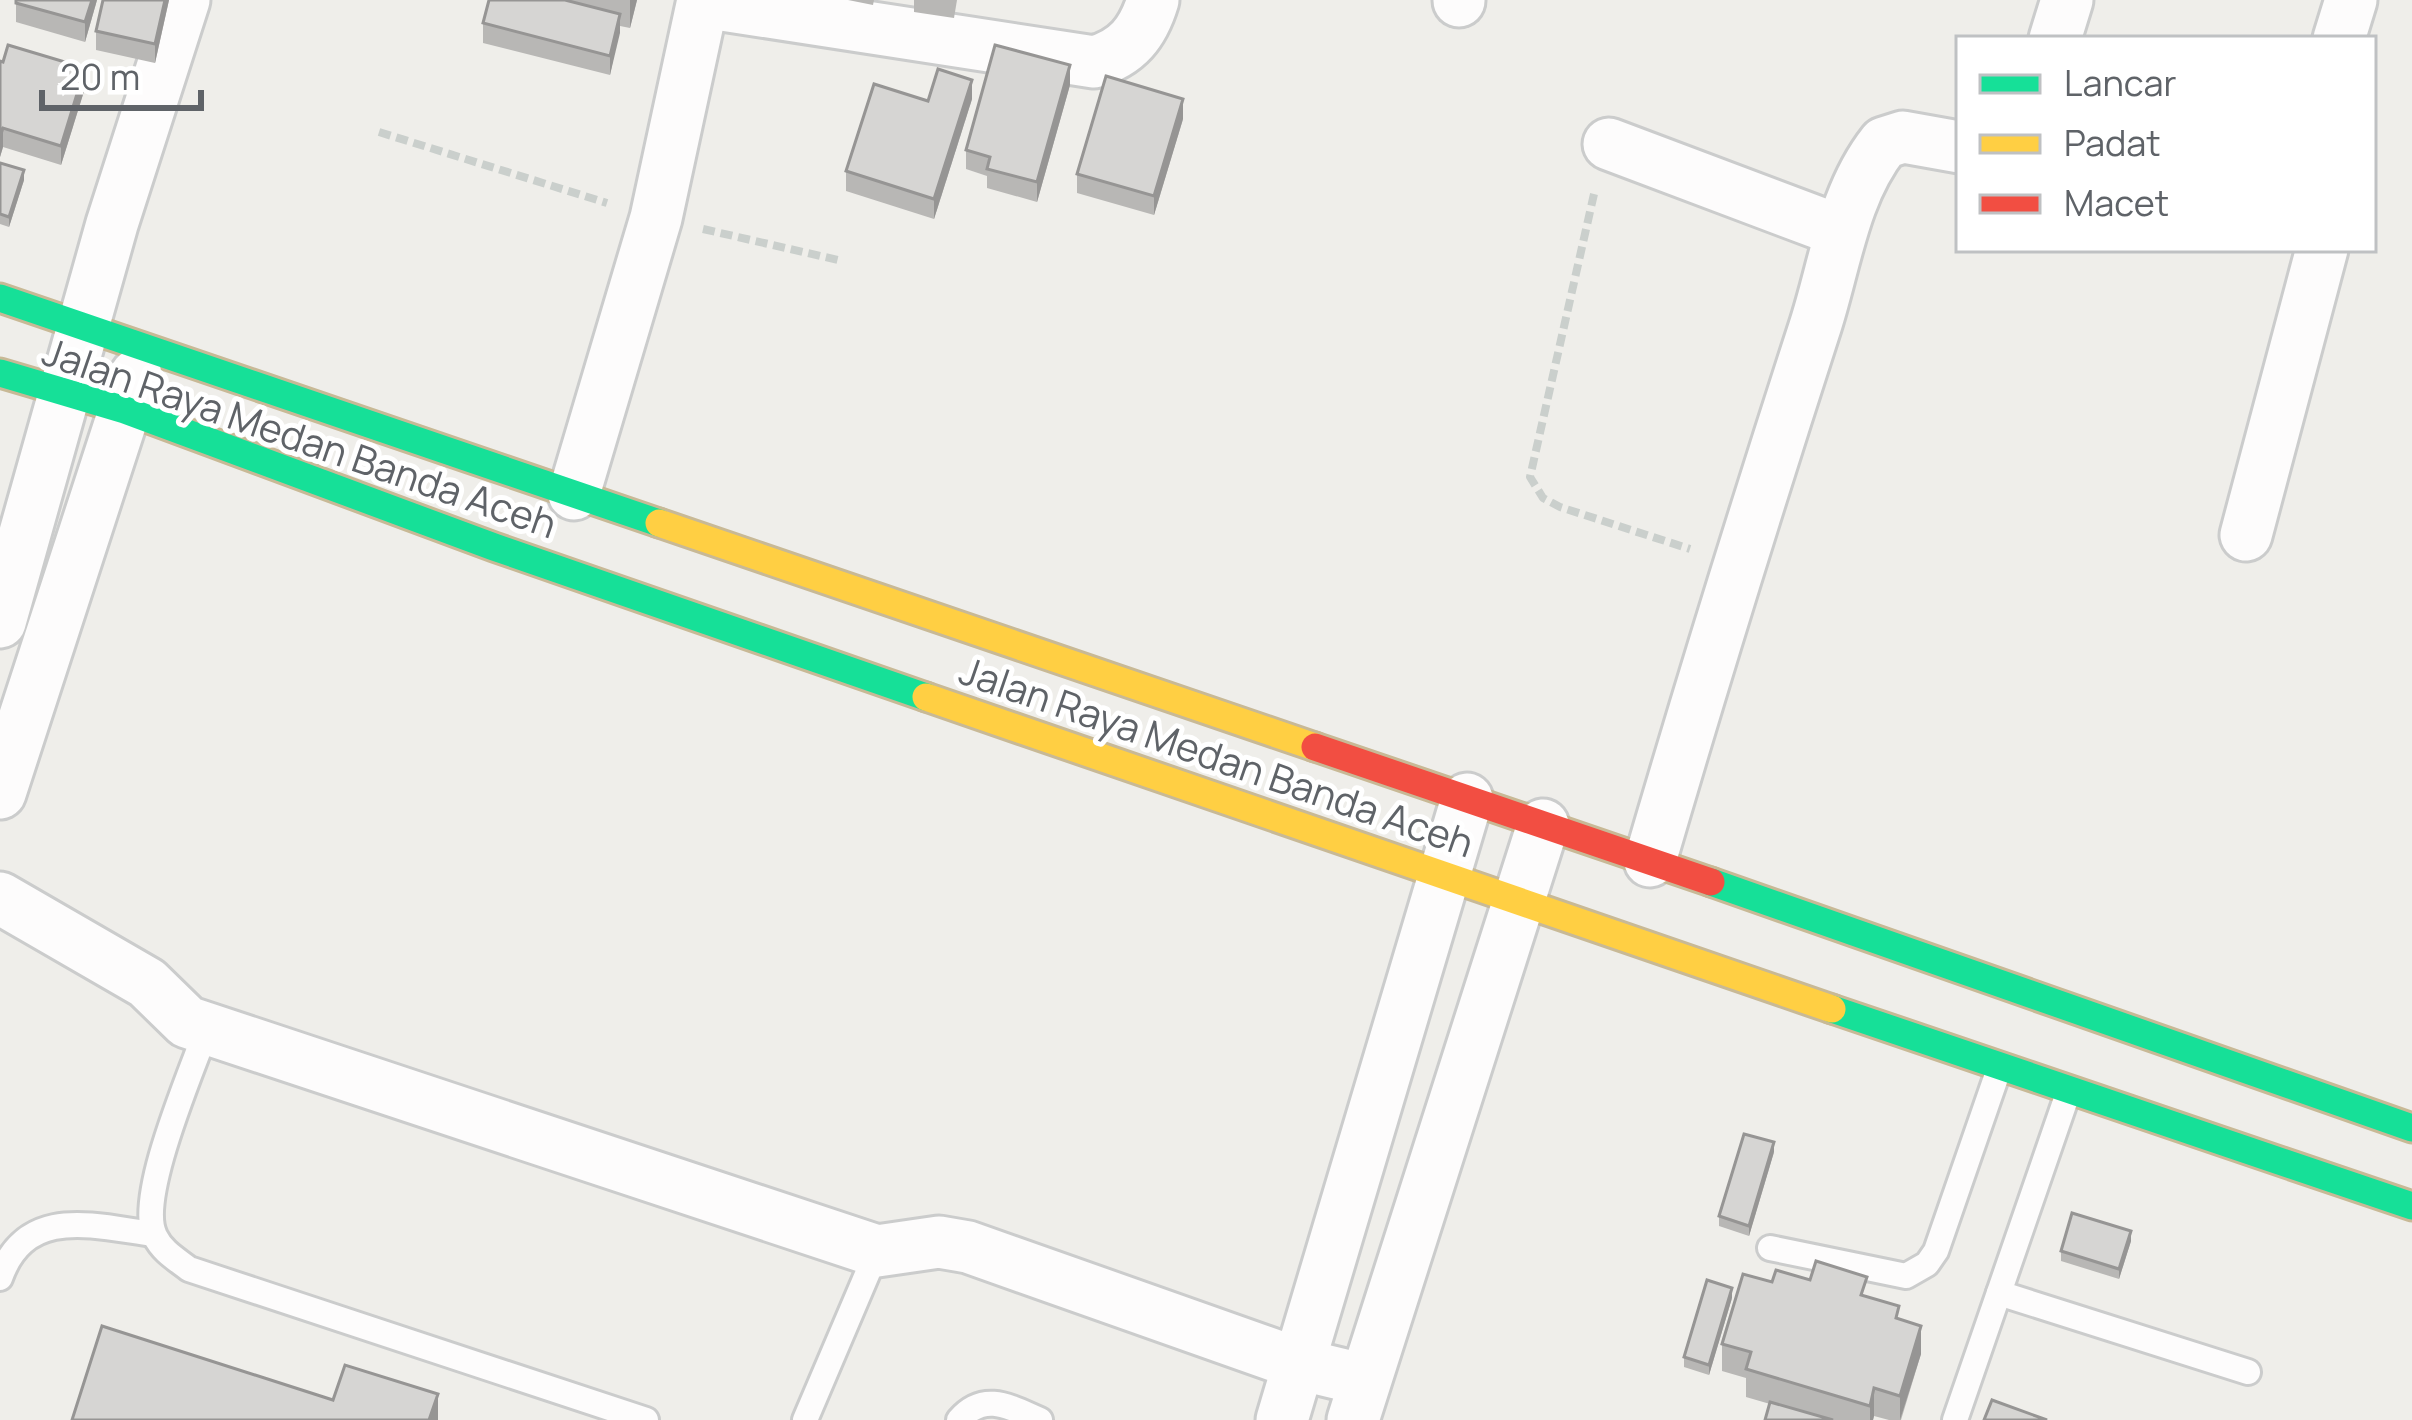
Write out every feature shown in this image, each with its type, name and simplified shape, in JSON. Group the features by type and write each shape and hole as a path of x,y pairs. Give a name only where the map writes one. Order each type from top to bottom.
{"highway":[{"name":"Jalan Raya Medan Banda Aceh","path":"0,298 1650,861 2412,1128"},
{"name":"Jalan Raya Medan Banda Aceh","path":"0,373 125,410 494,547 1442,877 2412,1206"}],"street":[{"path":"0,622 112,224 184,0"},
{"path":"574,494 656,218 703,1 1094,62 1129,46 1153,0"},
{"path":"2056,36 2067,0"},
{"path":"2339,36 2351,0"},
{"path":"1650,861 1737,565 1823,304 1840,231 1884,143 1903,137 1956,146"},
{"path":"1609,144 1840,231"},
{"path":"2246,535 2321,252"},
{"path":"0,793 145,346"},
{"path":"1282,1420 1467,799"},
{"path":"0,898 147,983 178,1015 207,1028 877,1251 939,1242 968,1247 1299,1364 1359,1400 1543,825"}],"lane":[{"path":"207,1028 150,1193 153,1234 166,1252 189,1269 646,1420"},
{"path":"1770,1248 1906,1276 1918,1272 1936,1252 1956,1202 2000,1063"},
{"path":"1955,1420 2070,1088"},
{"path":"0,1278 8,1257 46,1228 72,1223 153,1234"},
{"path":"805,1420 877,1251"},
{"path":"1999,1293 2248,1372"},
{"path":"959,1420 971,1407 998,1402 1040,1420"}],"path":[{"path":"1609,144 1530,477 1543,498 1560,507 1737,565"}],"building":[{"path":"16,0 92,0 85,22"},
{"path":"103,0 165,0 155,44 96,31"},
{"path":"489,0 565,0 620,14 610,56 483,23"},
{"path":"8,45 85,68 61,146 3,128 0,137 0,61"},
{"path":"995,45 1070,65 1037,182 987,169 990,157 966,150"},
{"path":"938,69 972,80 934,199 846,171 874,84 928,101"},
{"path":"1106,76 1183,99 1154,196 1077,174"},
{"path":"0,163 24,170 9,217 0,214"},
{"path":"1744,1134 1774,1142 1749,1226 1719,1216"},
{"path":"2072,1213 2131,1231 2119,1269 2061,1251"},
{"path":"1816,1261 1867,1277 1861,1295 1899,1306 1896,1318 1921,1326 1900,1396 1874,1388 1870,1406 1746,1369 1751,1352 1722,1344 1743,1274 1772,1282 1776,1270 1810,1280"},
{"path":"1707,1280 1732,1288 1709,1365 1684,1357"},
{"path":"102,1326 333,1400 345,1365 438,1394 429,1420 72,1420"},
{"path":"1992,1400 2047,1420 1984,1420"},
{"path":"1770,1402 1833,1420 1765,1420"}],"traffic: fast":[{"path":"0,298 659,523"},
{"path":"0,373 125,410 494,547 926,697"},
{"path":"1711,882 2412,1128"},
{"path":"1832,1009 2412,1206"}],"traffic: slow":[{"path":"659,523 1315,747"},
{"path":"926,697 1832,1009"}],"traffic: jam":[{"path":"1315,747 1711,882"}]}
